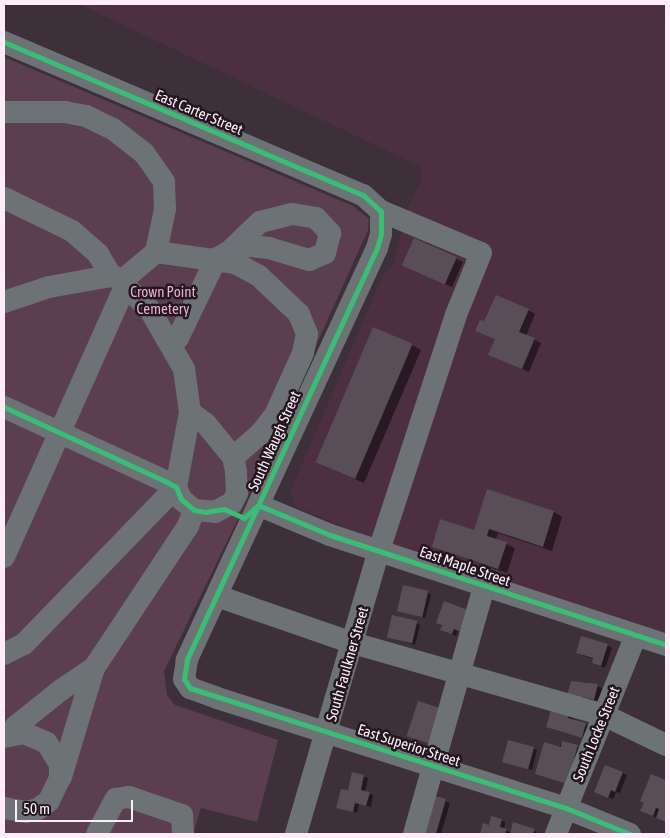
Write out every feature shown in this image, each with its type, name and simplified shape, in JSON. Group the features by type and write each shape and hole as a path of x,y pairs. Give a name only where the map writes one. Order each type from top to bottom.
{"street":[{"name":"East Carter Street","path":"4,42 363,195 381,211 481,253 456,315 379,550"},
{"path":"4,112 64,112 86,116 113,129 144,153 164,182 165,209 156,252"},
{"path":"4,198 72,231 98,254 120,280 150,310 172,343 184,369 190,412 176,488 180,498 194,510 215,512 232,503 238,481 232,457 206,424 190,412"},
{"name":"South Waugh Street","path":"184,679 187,660 377,248 381,234 381,211"},
{"path":"4,557 61,432 120,280 156,252 224,254 235,263 259,276 299,314 307,334 303,353 275,415 261,433 232,457"},
{"path":"172,343 178,338 224,254"},
{"path":"4,302 49,287 120,280"},
{"path":"4,407 61,432 176,488"},
{"path":"4,654 24,644 176,488"},
{"name":"East Maple Street","path":"258,505 379,550 666,645"},
{"path":"4,808 26,812 38,809 49,801 60,778 94,668 188,526 194,510"},
{"name":"South Faulkner Street","path":"296,834 379,550"},
{"path":"414,834 484,586"},
{"path":"217,596 353,643 461,672 604,715 666,744"},
{"name":"South Locke Street","path":"556,834 636,635"},
{"path":"9,729 94,668"},
{"name":"East Superior Street","path":"184,679 190,688 217,698 566,808 630,834"},
{"path":"9,729 47,743 58,759 60,778"},
{"path":"97,834 109,807 116,799 129,797 182,815 182,834"}],"shaded area":[{"path":"79,4 666,4 666,637 368,538 295,506 290,492 382,277 393,265 408,208 422,178 419,166"}],"green space":[{"name":"Crown Point Cemetery","path":"4,57 353,206 369,219 368,230 238,519 164,671 167,695 175,705 278,740 257,822 201,808 193,834 4,834"}],"building":[{"path":"414,238 457,257 445,285 402,265"},
{"path":"496,295 529,309 519,332 535,338 522,369 488,355 495,339 475,331 480,320 484,321"},
{"path":"373,327 413,344 355,479 316,462"},
{"path":"487,489 554,511 543,547 489,529 487,536 507,542 498,569 432,547 440,519 474,530"},
{"path":"403,585 428,591 422,617 397,611"},
{"path":"444,601 468,610 461,632 454,629 452,634 440,630 442,625 436,623"},
{"path":"392,615 417,621 412,643 387,637"},
{"path":"581,636 608,644 601,666 592,663 593,658 576,653"},
{"path":"571,681 598,684 594,700 582,697 566,699"},
{"path":"418,701 440,708 428,743 407,736"},
{"path":"552,707 570,713 568,718 586,723 582,738 546,727"},
{"path":"508,740 534,747 528,769 502,762"},
{"path":"562,741 578,745 567,784 535,774 544,742 561,747"},
{"path":"605,765 623,772 615,792 611,790 608,798 594,792"},
{"path":"352,772 364,775 361,790 370,792 366,806 355,803 353,812 336,808 341,789 348,790"},
{"path":"651,774 666,780 666,822 656,818 659,809 656,808 653,816 640,811 644,803 640,801"},
{"path":"432,795 446,799 436,834 425,834"},
{"path":"491,816 502,819 500,827 507,829 505,834 480,834 483,823 489,825"},
{"path":"513,822 535,829 533,834 510,834"}],"cycle path":[{"path":"4,42 363,195 381,211 381,234 377,248 187,660 184,679 190,688 566,808 630,834"},
{"path":"4,407 165,481 176,487 181,499 194,510 205,512 224,509 244,518 256,507"},
{"path":"258,505 330,535 666,645"}]}
